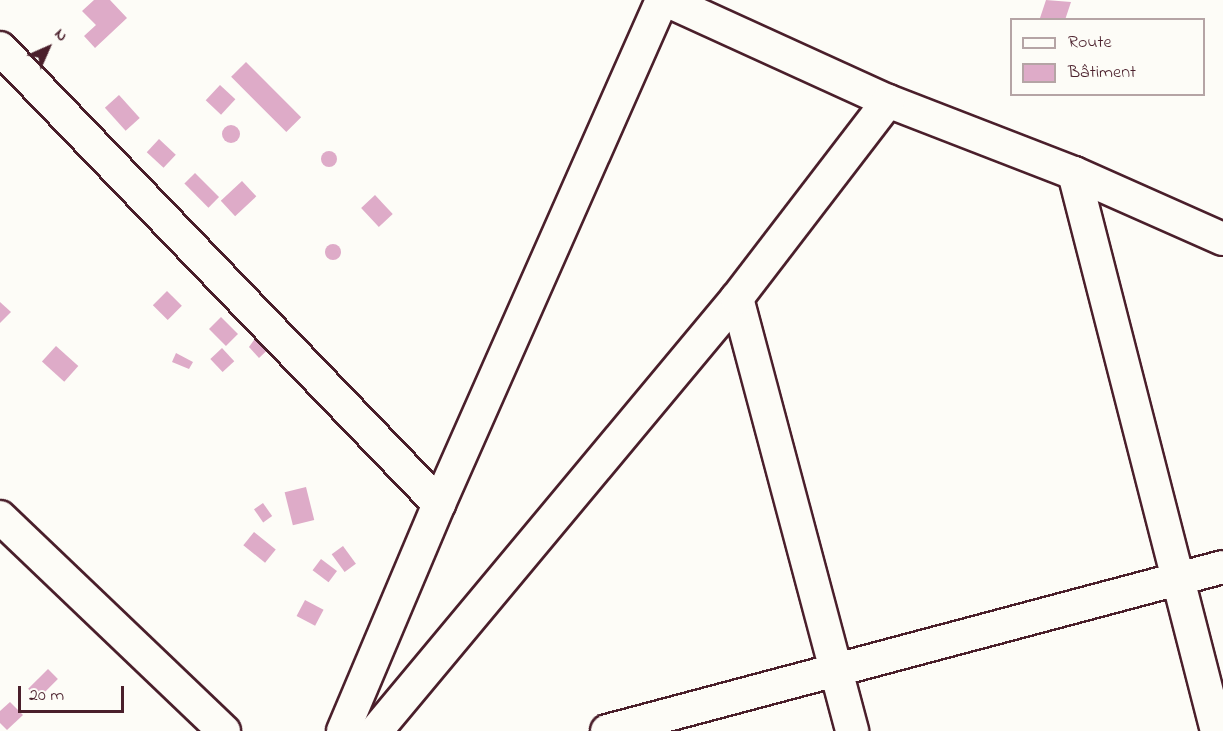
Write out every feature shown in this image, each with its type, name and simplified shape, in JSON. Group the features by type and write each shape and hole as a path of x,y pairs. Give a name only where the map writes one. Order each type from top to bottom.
{"street":[{"path":"343,731 439,504 664,0 888,101 1074,173 1223,239"},
{"path":"0,48 439,504"},
{"path":"376,731 737,298 888,101"},
{"path":"1074,173 1217,731"},
{"path":"737,298 852,731"},
{"path":"0,517 224,731"},
{"path":"607,731 1223,567"}],"building":[{"path":"94,0 110,0 127,18 95,48 84,36 96,25 82,11"},
{"path":"1046,0 1071,2 1066,18 1040,18"},
{"path":"246,62 301,117 286,132 231,77"},
{"path":"220,85 235,99 221,115 206,100"},
{"path":"119,95 140,118 126,131 105,108"},
{"path":"231,125 237,128 240,134 237,140 231,143 225,140 222,134 225,128"},
{"path":"159,139 176,155 164,168 147,152"},
{"path":"329,151 337,159 329,167 321,159"},
{"path":"195,173 219,197 208,208 184,184"},
{"path":"242,181 256,196 235,216 221,201"},
{"path":"375,195 393,214 379,227 361,208"},
{"path":"330,244 336,244 341,252 339,258 330,260 325,255 325,249"},
{"path":"167,291 182,306 168,320 153,305"},
{"path":"0,302 11,312 0,323"},
{"path":"221,317 238,334 226,346 209,329"},
{"path":"264,326 277,341 259,358 249,347"},
{"path":"56,346 78,366 64,382 42,362"},
{"path":"222,348 234,361 223,372 210,359"},
{"path":"176,353 193,362 189,369 172,362"},
{"path":"306,487 314,520 293,525 285,492"},
{"path":"263,503 272,516 263,522 254,509"},
{"path":"254,532 276,550 265,563 243,545"},
{"path":"343,546 356,564 345,572 332,554"},
{"path":"321,559 337,571 329,582 313,570"},
{"path":"305,600 324,610 315,626 297,616"},
{"path":"48,669 58,679 38,699 28,689"},
{"path":"10,702 23,715 7,730 0,723 0,711"}]}
